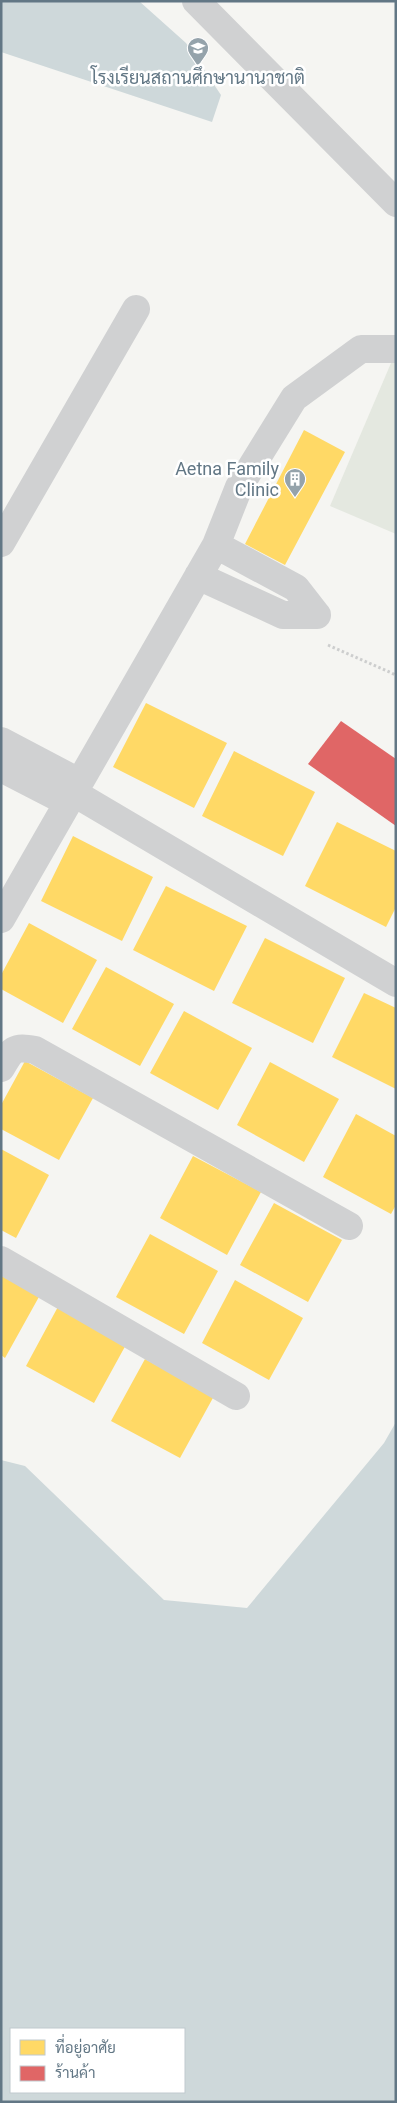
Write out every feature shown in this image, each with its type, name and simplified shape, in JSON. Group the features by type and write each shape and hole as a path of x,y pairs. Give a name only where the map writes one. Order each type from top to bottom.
{"street":[{"path":"196,1 396,203"},
{"path":"1,543 136,309"},
{"path":"1,919 216,545 240,487 294,398 361,349 396,349"},
{"path":"198,576 283,615 317,615 296,588 216,545"},
{"path":"1,741 73,792 396,983"},
{"path":"1,768 73,792"},
{"path":"1,1068 11,1051 21,1047 35,1050 349,1226"},
{"path":"1,1260 236,1396"}],"path":[{"path":"326,644 396,675"}],"shaded area":[{"path":"1,1 139,1 186,43 221,95 212,122 1,52"},
{"path":"394,356 396,357 396,534 330,506"},
{"path":"396,1422 396,2102 1,2102 1,1460 25,1466 164,1600 247,1608 384,1443"}],"building: ที่อยู่อาศัย":[{"name":"Aetna Family Clinic","path":"304,430 345,452 285,565 245,544"},
{"path":"146,703 227,743 194,808 113,767"},
{"path":"234,751 315,792 283,856 202,816"},
{"path":"337,822 396,851 396,907 386,927 305,886"},
{"path":"73,836 153,877 122,941 41,901"},
{"path":"166,886 247,926 214,991 133,950"},
{"path":"29,923 97,960 63,1023 1,989 1,975"},
{"path":"265,938 345,978 313,1043 232,1003"},
{"path":"106,967 174,1004 140,1066 72,1029"},
{"path":"364,993 396,1008 396,1089 332,1057"},
{"path":"184,1011 252,1048 218,1110 150,1073"},
{"path":"25,1061 93,1098 59,1160 1,1129 1,1105"},
{"path":"270,1062 339,1099 304,1162 237,1125"},
{"path":"356,1114 396,1136 396,1205 391,1214 323,1177"},
{"path":"1,1149 49,1175 16,1238 1,1230"},
{"path":"193,1156 261,1192 227,1255 160,1218"},
{"path":"274,1203 342,1240 308,1302 240,1265"},
{"path":"150,1234 218,1271 184,1334 116,1297"},
{"path":"1,1274 40,1295 5,1358 1,1355"},
{"path":"235,1280 303,1318 269,1380 202,1343"},
{"path":"60,1303 128,1341 94,1403 26,1366"},
{"path":"145,1359 214,1396 180,1458 111,1421"}],"building: ร้านค้า":[{"path":"341,721 396,759 396,826 308,764"}],"place":[{"name":"โรงเรียนสถานศึกษานานาชาติ","path":"198,67"},
{"name":"Aetna Family Clinic","path":"295,498"}]}
